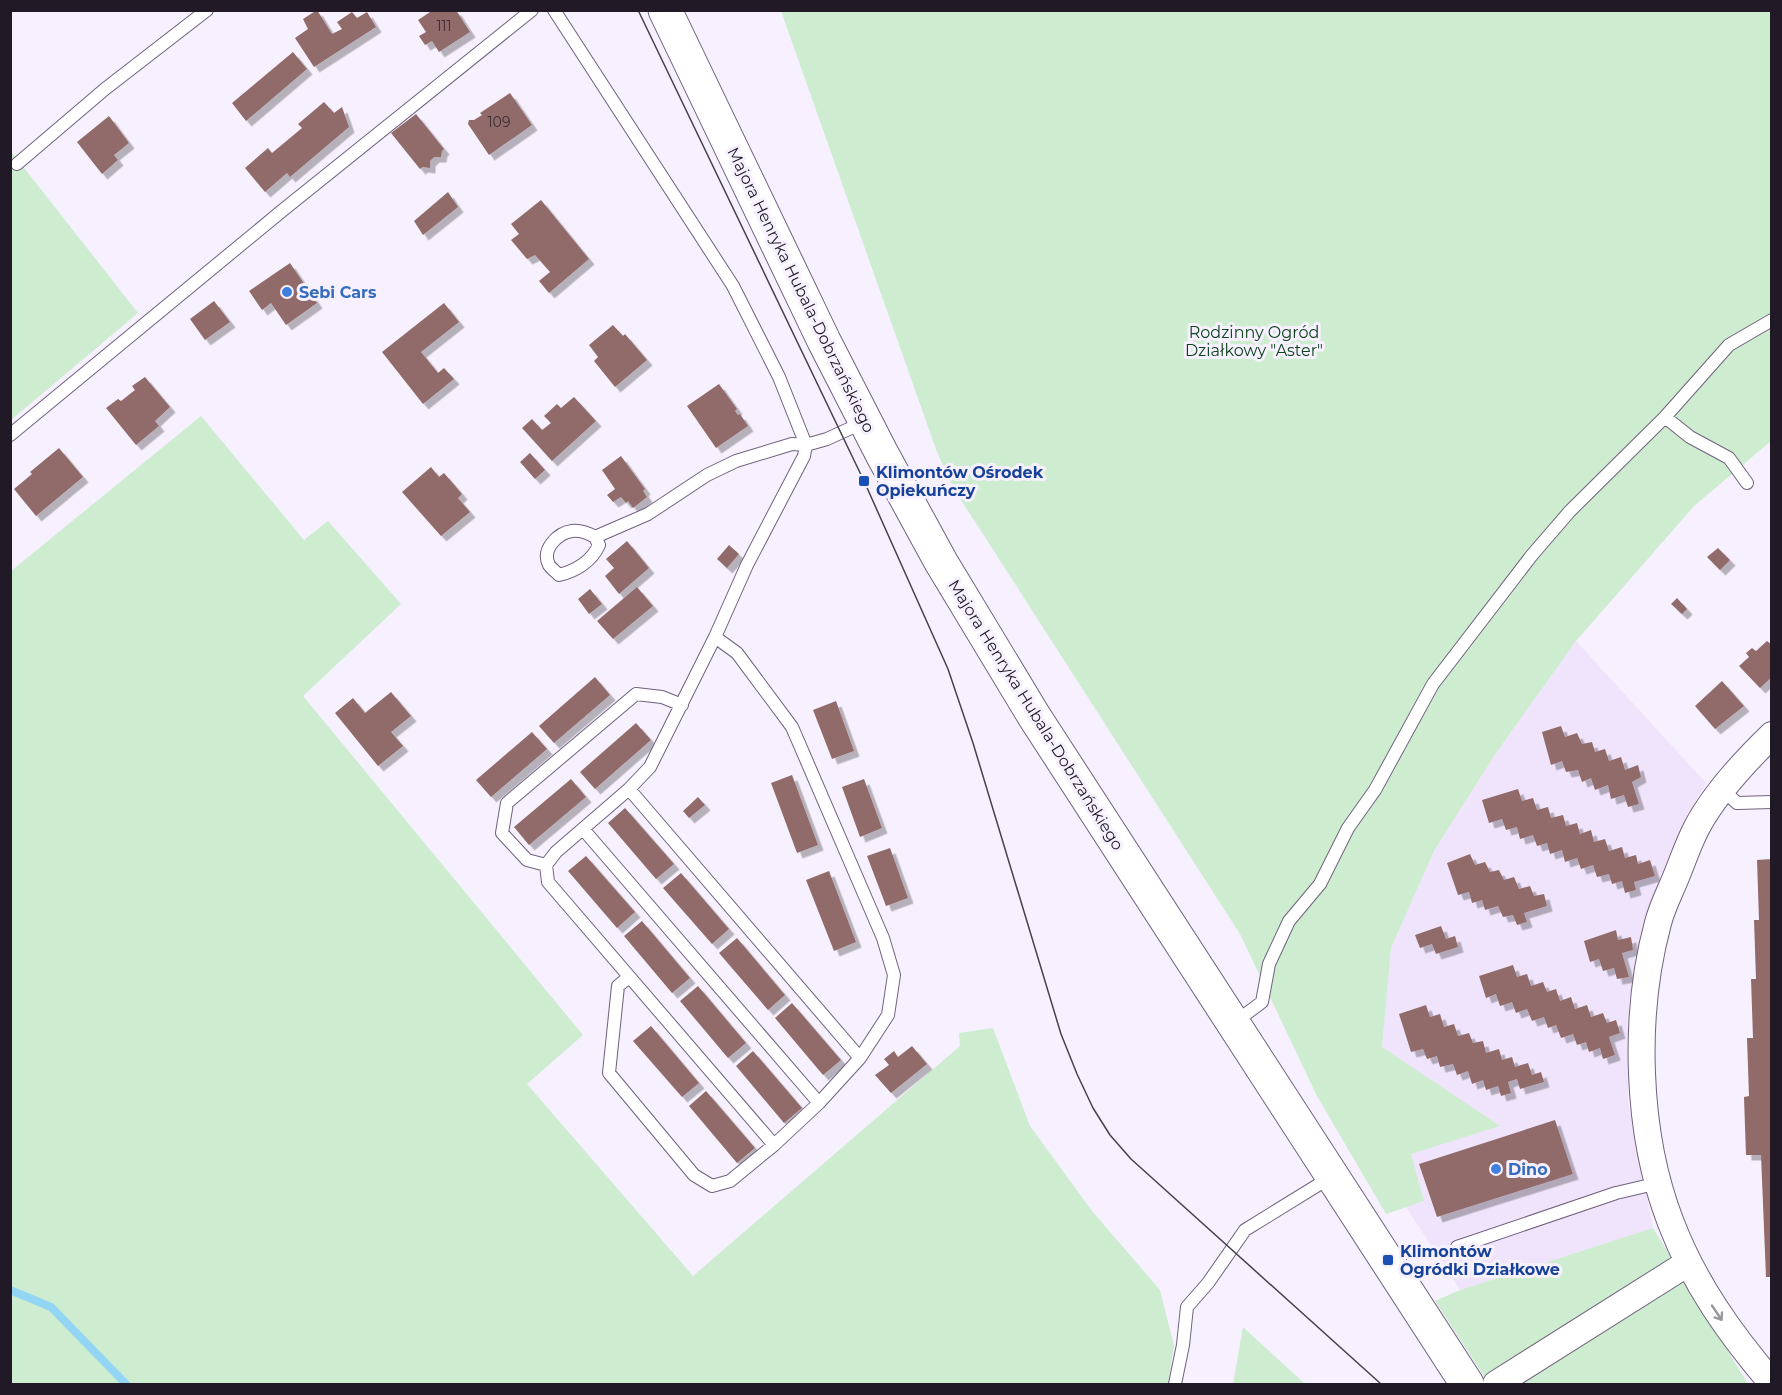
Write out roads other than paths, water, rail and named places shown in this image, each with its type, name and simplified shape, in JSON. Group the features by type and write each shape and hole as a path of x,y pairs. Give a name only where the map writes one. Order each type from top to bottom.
{"street":[{"name":"Majora Henryka Hubala-Dobrzańskiego","path":"665,10 865,422 941,562 1034,716 1467,1384"},
{"path":"1772,735 1723,790 1696,828 1658,922 1643,1002 1644,1116 1670,1221 1688,1263 1709,1301 1731,1334 1772,1383"},
{"path":"1496,1384 1688,1263"}],"lane":[{"path":"17,164 105,89 207,10"},
{"path":"10,435 283,210 532,10"},
{"path":"554,10 733,286 779,377 806,445 804,456 747,565 715,638 650,767 629,789 556,852 546,865 548,882 774,1145"},
{"path":"1233,1023 1262,1002 1269,964 1289,921 1320,884 1348,828 1375,790 1434,684 1532,555 1570,511 1665,417 1728,345 1772,320"},
{"path":"1665,417 1690,437 1729,458 1747,483"},
{"path":"595,537 648,514 707,475 736,461 792,444 806,445 827,439 865,422"},
{"path":"629,977 618,986 609,1073 694,1175 712,1186 730,1181 774,1145 819,1103 860,1058 888,1015 894,975 883,938 792,727 737,653 715,638"},
{"path":"546,865 527,860 502,833 507,803 636,694 662,697 682,705"},
{"path":"629,789 860,1058"},
{"path":"1723,790 1737,802 1772,802"},
{"path":"583,829 819,1103"},
{"path":"1175,1384 1183,1345 1187,1307 1208,1283 1245,1230 1332,1177"},
{"path":"1457,1247 1616,1193 1659,1183"}],"waterway":[{"path":"10,1290 51,1307 126,1384"}],"tram line":[{"path":"638,10 864,481 948,669 973,743 1061,1034 1093,1108 1110,1135 1131,1159 1381,1384"}],"place":[{"name":"Sebi Cars","path":"287,292"},
{"name":"Klimontów Ośrodek Opiekuńczy","path":"864,481"},
{"name":"Dino","path":"1496,1169"},
{"name":"Klimontów Ogródki Działkowe","path":"1388,1260"}],"park label":[{"name":"Rodzinny Ogród Działkowy \"Aster\"","path":"1254,341"}]}
